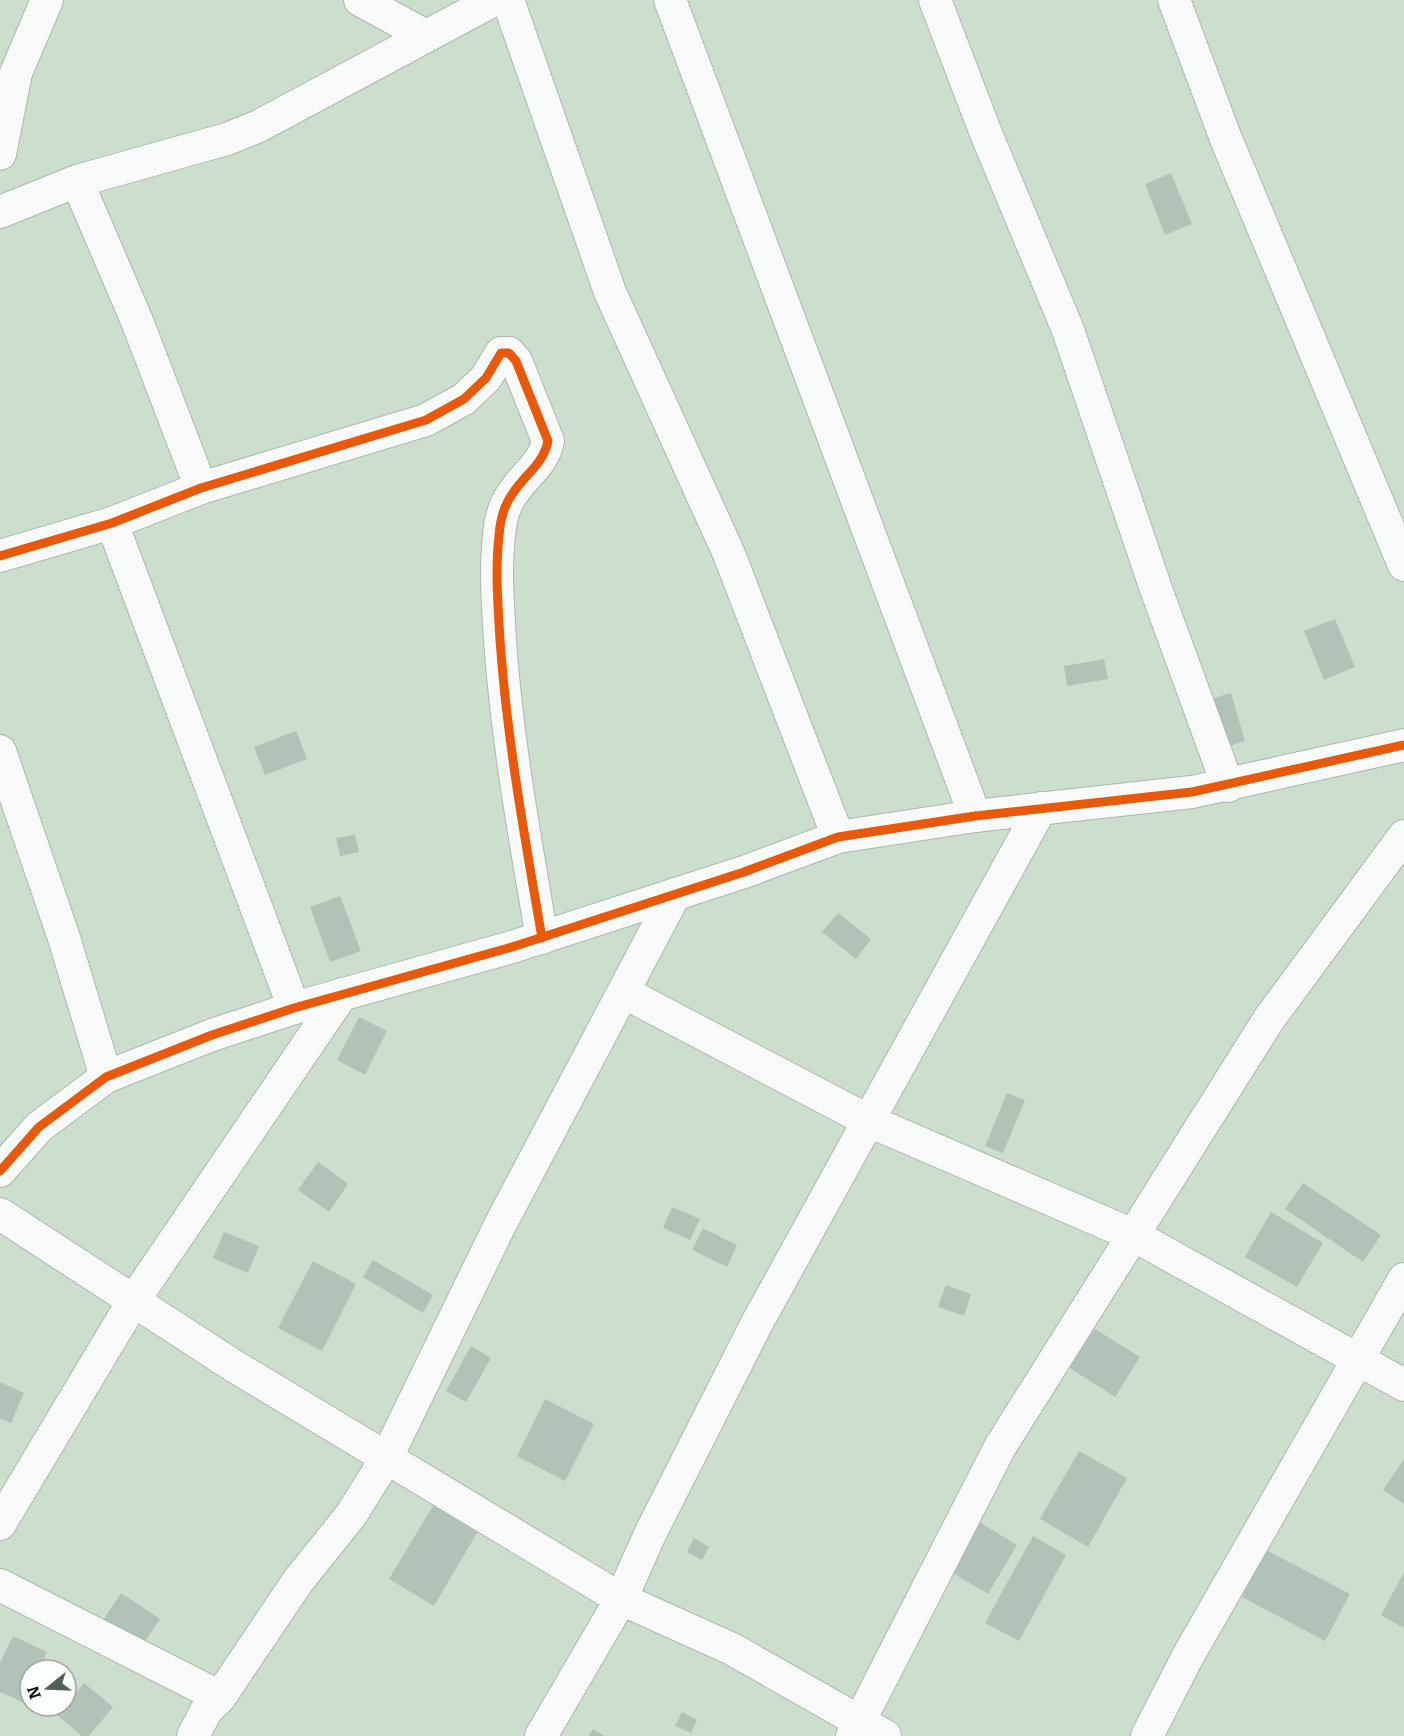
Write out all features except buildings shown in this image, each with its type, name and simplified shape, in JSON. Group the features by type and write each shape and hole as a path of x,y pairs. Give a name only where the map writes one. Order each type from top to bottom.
{"street":[{"path":"0,154 16,73 47,0"},
{"path":"360,0 426,36"},
{"path":"0,212 77,181 227,139 259,126 494,0"},
{"path":"508,0 610,292 729,555 838,837"},
{"path":"670,0 975,816"},
{"path":"934,0 985,131 1068,330 1155,590 1228,786"},
{"path":"1174,0 1226,139 1404,565"},
{"path":"77,181 137,321 201,488"},
{"path":"0,556 112,523 201,488 426,420 464,399 486,378 501,353 509,353 516,361 548,441 545,453 513,492 503,512 499,536 498,594 504,696 542,938"},
{"path":"112,523 294,1008"},
{"path":"0,1171 39,1127 106,1077 212,1035 294,1008 542,938 838,837 975,816 1123,801 1228,786 1400,750"},
{"path":"0,751 64,938 106,1077"},
{"path":"541,1736 621,1599 651,1532 751,1333 1041,808"},
{"path":"0,1214 234,1366 386,1459 621,1599 732,1649 866,1731 1000,1447 1269,1019 1404,836"},
{"path":"193,1736 206,1711 220,1697 298,1581 351,1515 386,1459 500,1224 625,993 675,894"},
{"path":"625,993 869,1121 1133,1235 1404,1385"},
{"path":"0,1524 134,1300 342,994"},
{"path":"1147,1736 1188,1656 1356,1359 1404,1279"},
{"path":"0,1585 220,1697"}],"cycle path":[{"path":"0,556 112,523 201,488 426,420 464,399 486,378 501,353 509,353 516,361 548,441 542,457 518,486 505,508 501,519 497,562 500,640 507,715 542,938"},
{"path":"0,1171 39,1127 106,1077 212,1035 294,1008 512,947 744,872 838,837 975,816 1192,792 1404,745"}]}
